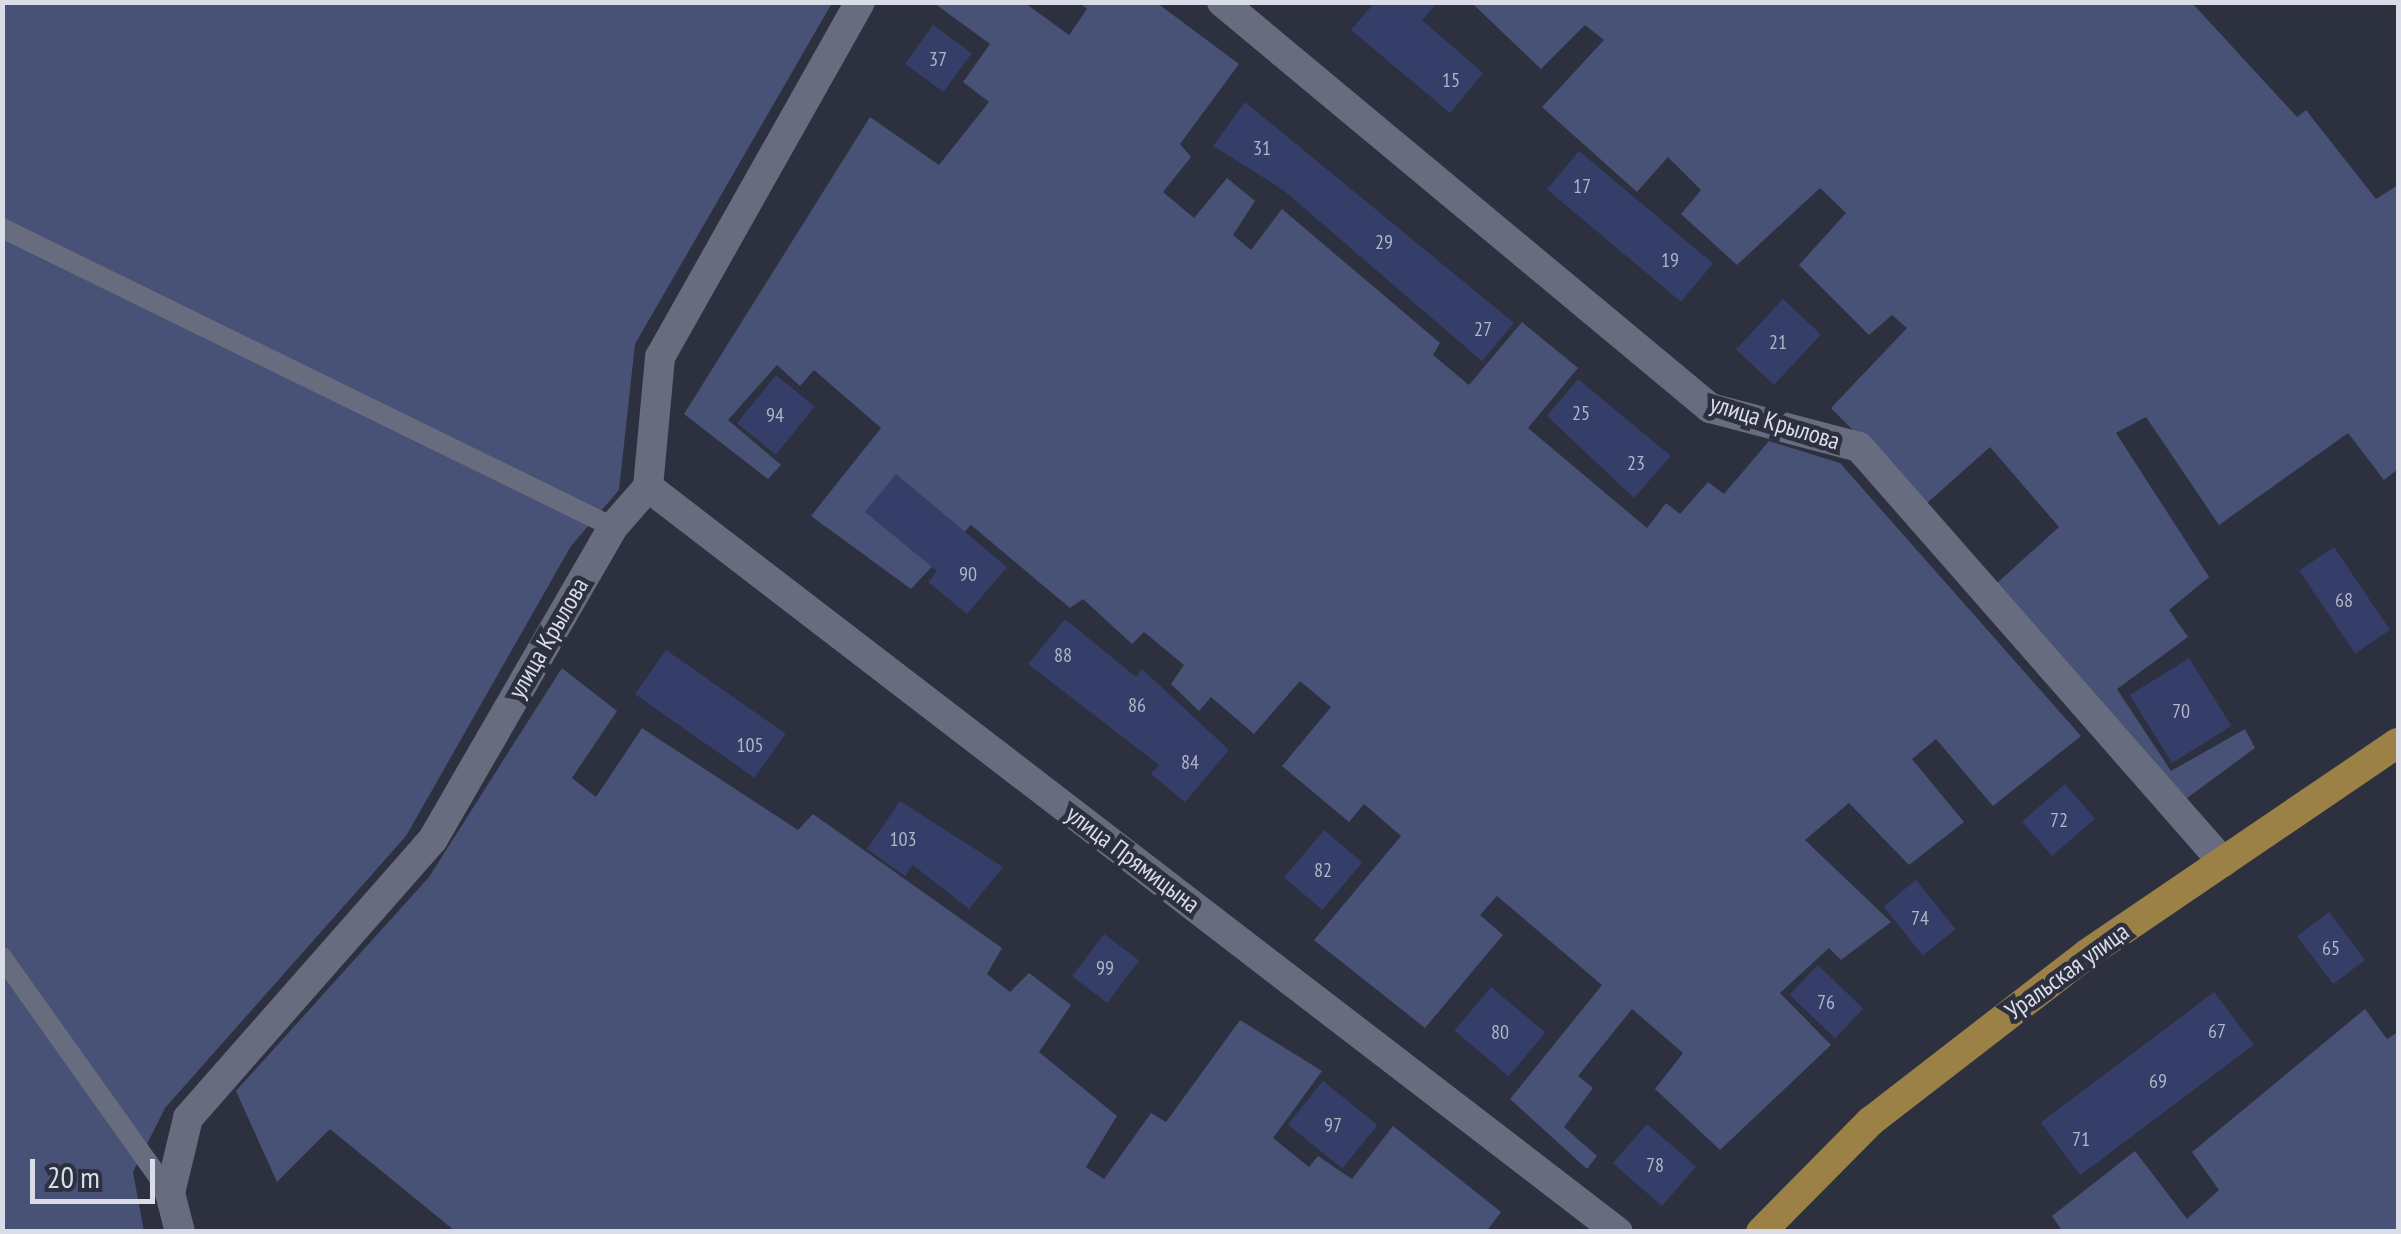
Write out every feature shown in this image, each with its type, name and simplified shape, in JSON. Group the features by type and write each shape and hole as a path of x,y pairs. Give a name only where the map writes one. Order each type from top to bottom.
{"main road":[{"name":"Уральская улица","path":"1761,1232 1871,1121 2223,862 2398,743"}],"street":[{"path":"648,487 660,357 860,2"},
{"name":"улица Крылова","path":"1222,2 1710,408 1858,447 2223,862"},
{"name":"улица Крылова","path":"180,1232 170,1194 188,1118 433,838 612,528 648,487"},
{"name":"улица Прямицына","path":"648,487 1618,1232"}],"lane":[{"path":"2,228 612,528"},
{"path":"2,957 170,1194"}],"shaded area":[{"path":"2,3 832,3 635,344 619,490 571,546 406,836 165,1108 133,1172 144,1231 3,1231"},
{"path":"934,3 1025,3 1069,35 1087,9 1080,3 1157,3 1239,64 1180,144 1191,157 1163,192 1194,218 1227,178 1255,201 1233,235 1251,250 1282,209 1440,343 1433,355 1469,385 1522,322 1578,368 1528,428 1647,528 1666,503 1680,514 1708,482 1724,494 1769,441 1840,463 2081,736 1993,806 1936,739 1912,759 1964,822 1909,865 1849,803 1805,840 1891,922 1841,960 1829,948 1780,993 1831,1045 1720,1150 1655,1089 1683,1053 1632,1009 1578,1076 1593,1088 1564,1127 1597,1156 1587,1169 1510,1099 1602,985 1497,896 1480,915 1503,935 1425,1028 1314,940 1401,836 1364,804 1349,822 1282,766 1331,707 1300,681 1254,734 1211,697 1199,711 1171,684 1184,665 1144,632 1132,644 1083,599 1070,608 971,525 911,589 811,516 881,428 814,370 800,386 777,365 728,420 781,465 768,479 684,414 870,117 939,165 989,102 963,82 990,44"},
{"path":"2192,3 2297,117 2306,110 2376,199 2398,185 2398,469 2384,480 2348,433 2219,525 2146,417 2116,433 2209,577 2169,610 2188,637 2117,689 2171,771 2245,729 2255,748 2183,801 1997,583 2059,527 1990,447 1926,504 1831,408 1907,328 1892,315 1869,335 1799,265 1846,213 1820,188 1737,265 1681,214 1701,190 1668,157 1637,192 1542,107 1604,40 1585,25 1541,69 1474,5"},
{"path":"562,668 617,711 572,778 596,797 642,728 798,830 813,814 1002,948 987,974 1010,992 1029,973 1071,1005 1039,1052 1117,1116 1086,1167 1104,1179 1151,1113 1166,1122 1240,1020 1322,1071 1273,1138 1309,1167 1318,1156 1352,1179 1393,1126 1501,1212 1486,1232 455,1231 330,1129 277,1182 236,1091 429,877"},
{"path":"2365,1009 2387,1039 2398,1032 2398,1231 2062,1231 2052,1216 2135,1151 2187,1219 2219,1190 2192,1152"}],"building":[{"path":"1375,2 1438,2 1422,20 1483,73 1450,113 1351,30"},
{"path":"933,25 972,53 944,92 905,64"},
{"path":"1245,102 1514,323 1482,361 1283,190 1213,146"},
{"path":"1579,151 1713,263 1681,302 1547,189"},
{"path":"1783,299 1821,334 1774,385 1736,349"},
{"path":"776,375 815,406 776,455 737,423"},
{"path":"1578,379 1671,456 1634,498 1547,416"},
{"path":"896,474 1007,567 967,614 928,582 937,571 865,512"},
{"path":"2334,547 2390,630 2355,653 2299,570"},
{"path":"1065,619 1136,677 1142,669 1229,750 1185,802 1151,774 1159,765 1028,664"},
{"path":"666,650 786,734 755,778 635,694"},
{"path":"2189,658 2231,726 2172,763 2130,695"},
{"path":"2065,784 2095,819 2052,856 2022,821"},
{"path":"900,801 1003,867 969,909 913,865 905,876 867,849"},
{"path":"1324,830 1362,862 1322,910 1284,877"},
{"path":"1916,880 1956,929 1923,955 1883,906"},
{"path":"2329,912 2365,960 2333,984 2297,936"},
{"path":"1104,934 1139,960 1107,1003 1072,976"},
{"path":"1818,965 1863,1009 1835,1038 1790,994"},
{"path":"1491,987 1545,1033 1509,1076 1454,1031"},
{"path":"2214,992 2254,1045 2080,1175 2041,1123"},
{"path":"1323,1081 1377,1125 1342,1169 1288,1125"},
{"path":"1647,1124 1696,1167 1662,1206 1613,1163"}]}
